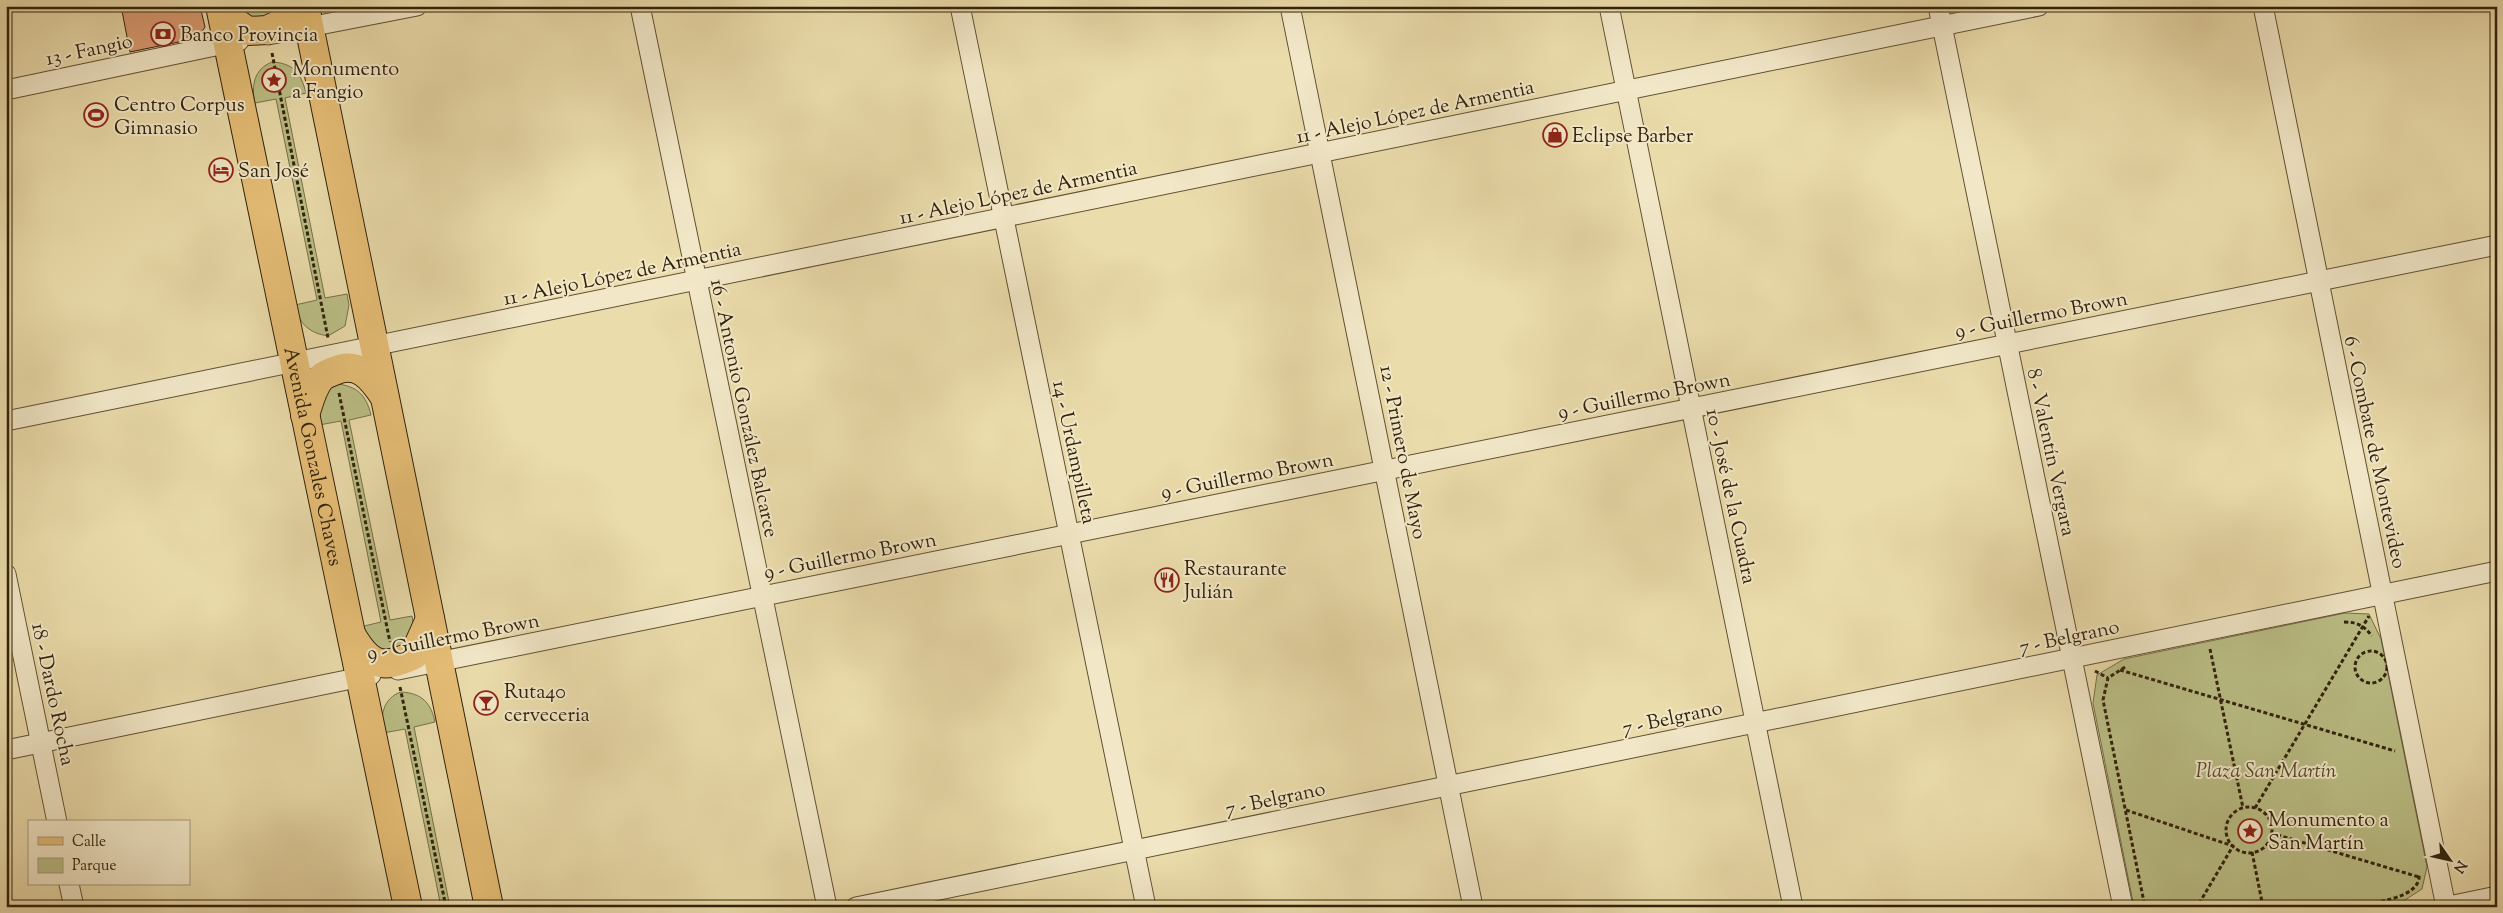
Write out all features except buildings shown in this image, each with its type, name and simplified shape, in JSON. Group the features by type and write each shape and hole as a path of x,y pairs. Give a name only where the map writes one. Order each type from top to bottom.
{"main road":[{"path":"222,6 232,21 248,31 267,30 284,22 293,6"},
{"name":"Avenida Gonzales Chaves","path":"222,6 305,416 408,907"},
{"path":"308,17 489,907"},
{"path":"305,416 312,392 321,377 333,363 357,368 372,378 386,400"},
{"path":"351,635 363,654 378,664 395,667 414,655 430,619"}],"street":[{"name":"13 - Fangio","path":"6,90 268,35 308,17 417,6"},
{"name":"16 - Antonio González Balcarce","path":"640,6 827,907"},
{"name":"14 - Urdampilleta","path":"960,6 1146,907"},
{"name":"12 - Primero de Mayo","path":"1290,6 1473,907"},
{"name":"10 - José de la Cuadra","path":"1609,6 1793,907"},
{"name":"8 - Valentín Vergara","path":"1938,6 2123,907"},
{"name":"11 - Alejo López de Armentia","path":"6,421 294,362 333,363 375,346 2040,6"},
{"name":"6 - Combate de Montevideo","path":"2263,6 2445,907"},
{"name":"9 - Guillermo Brown","path":"6,750 360,678 395,667 439,662 2497,245"},
{"name":"7 - Belgrano","path":"856,907 2497,571"},
{"name":"18 - Dardo Rocha","path":"6,574 57,820"},
{"path":"70,886 74,907"},
{"path":"2445,907 2497,896"}],"path":[{"path":"268,35 395,667 446,907"},
{"path":"2255,808 2382,595"},
{"path":"2343,622 2355,622 2363,626 2373,638"},
{"path":"2375,645 2376,652"},
{"path":"2200,651 2219,647"},
{"path":"2210,649 2243,808"},
{"path":"2369,651 2383,655 2387,664 2385,675 2381,679 2377,682 2366,682 2358,675 2356,670 2360,656 2369,651"},
{"path":"2128,666 2108,678 2103,700 2145,907"},
{"path":"2119,670 2395,750"},
{"path":"2381,679 2383,688"},
{"path":"2393,742 2397,760"},
{"path":"2125,810 2233,846 2239,850 2252,852 2266,844 2271,833 2271,824 2267,817 2255,808 2243,808 2234,812 2227,825 2226,833 2233,846"},
{"path":"2271,833 2420,877"},
{"path":"2197,907 2233,846"},
{"path":"2252,852 2263,907"},
{"path":"2349,907 2403,896 2416,887 2420,877 2418,867"}],"green space":[{"path":"237,6 283,6 265,22 246,16"},
{"path":"272,62 285,64 295,70 302,80 306,93 285,98 325,298 347,294 349,305 345,326 328,336 310,330 299,317 295,305 317,300 276,99 255,103 253,90 255,79 261,69"},
{"path":"337,384 355,389 363,397 369,408 371,415 349,420 390,620 412,616 414,627 413,639 384,657 360,627 381,622 341,421 319,425 323,396 331,387"},
{"name":"Plaza San Martín","path":"2345,613 2369,614 2381,639 2427,867 2422,889 2402,902 2380,907 2134,907 2093,703 2097,675 2124,659"},
{"path":"401,692 415,694 424,700 431,709 435,722 414,727 450,907 441,907 405,729 383,733 382,720 384,708 390,699"}],"place":[{"name":"Banco Provincia","path":"163,34"},
{"name":"Monumento a Fangio","path":"274,80"},
{"name":"Centro Corpus Gimnasio","path":"96,115"},
{"name":"Eclipse Barber","path":"1555,135"},
{"name":"San José","path":"221,170"},
{"name":"Restaurante Julián","path":"1167,580"},
{"name":"Ruta40 cerveceria","path":"486,703"},
{"name":"Monumento a San Martín","path":"2250,831"}]}
